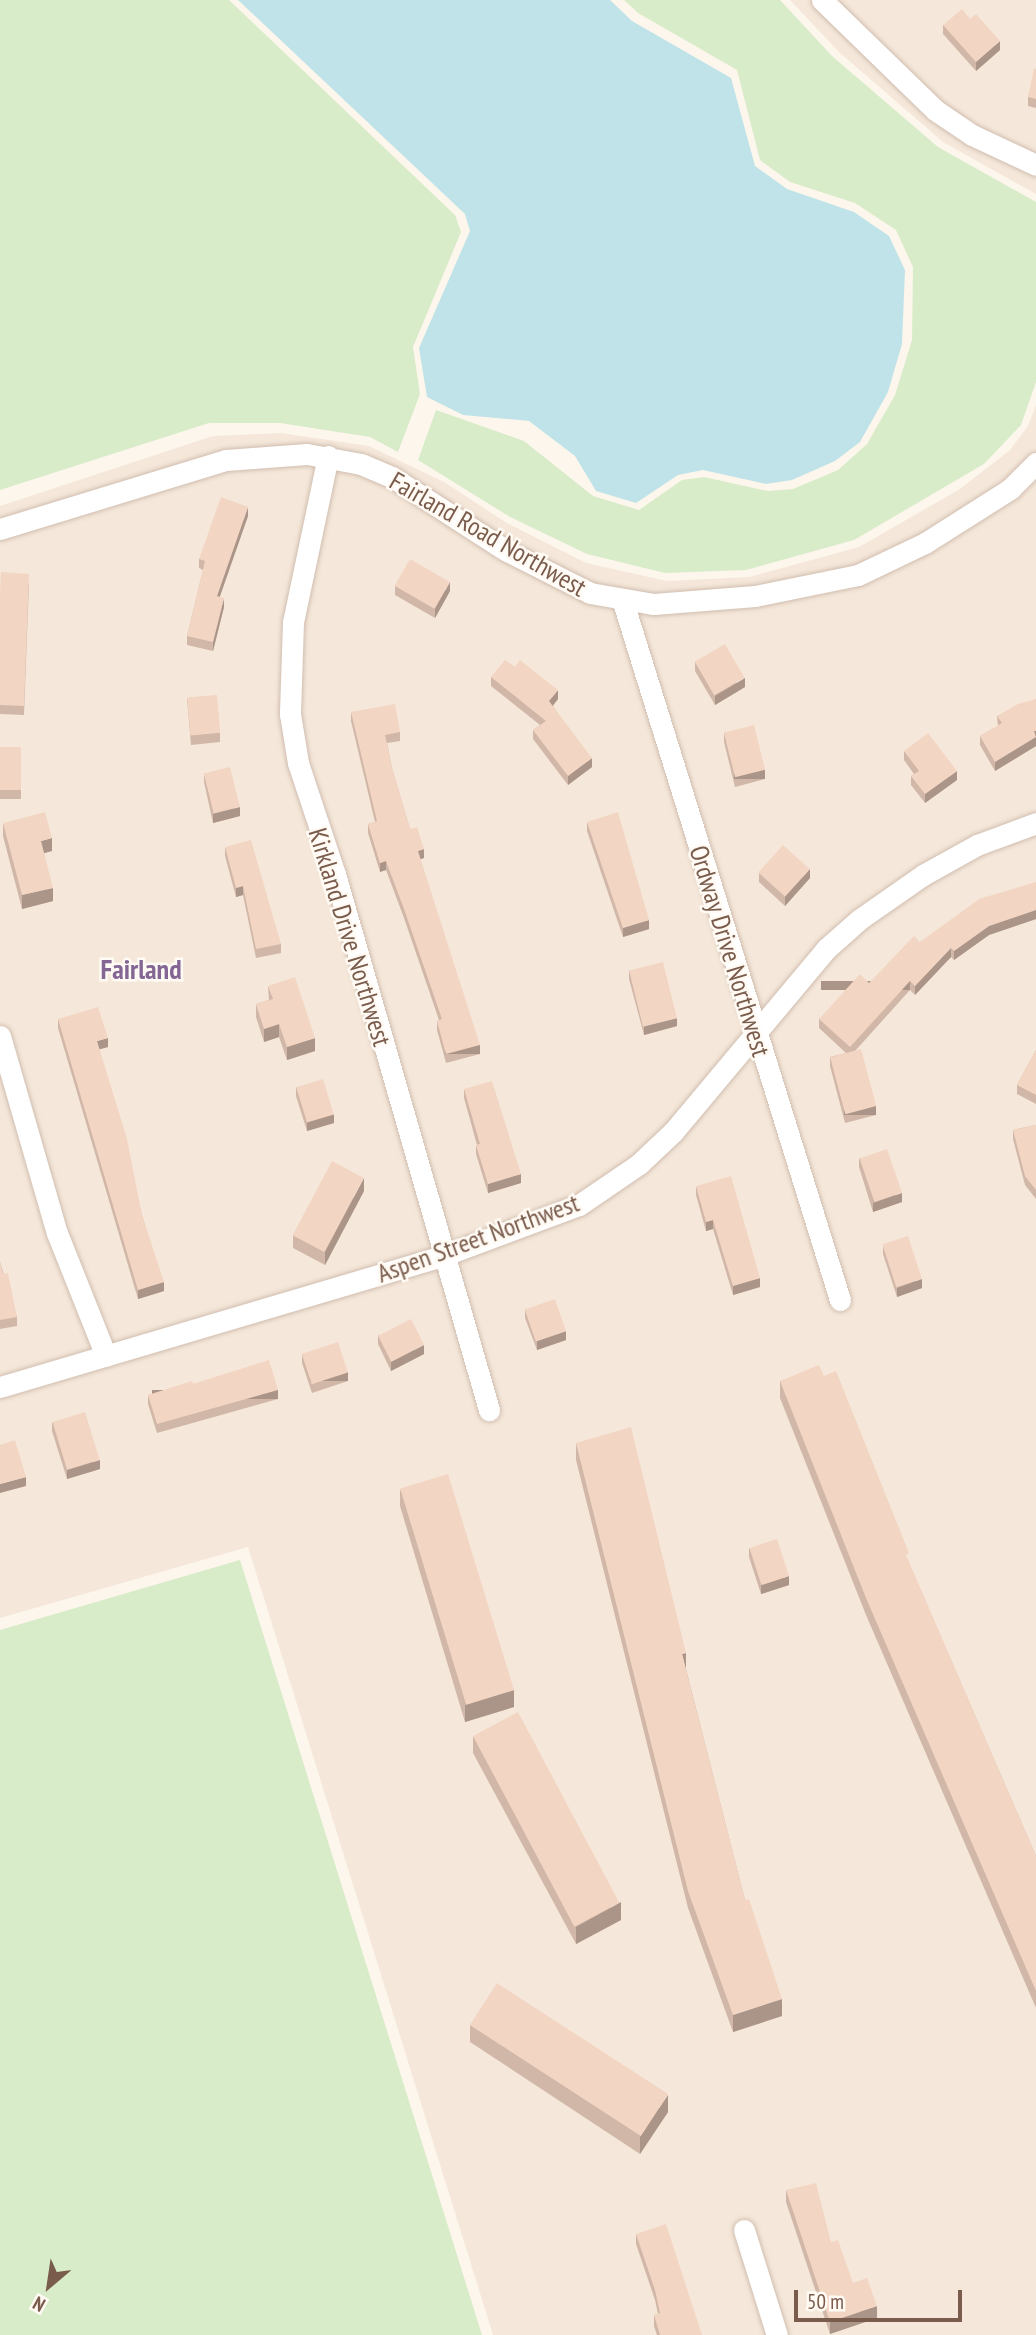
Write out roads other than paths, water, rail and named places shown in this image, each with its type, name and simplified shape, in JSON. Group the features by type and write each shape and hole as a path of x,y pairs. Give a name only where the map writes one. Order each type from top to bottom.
{"street":[{"path":"822,0 935,110 972,135 1036,165"},
{"name":"Fairland Road Northwest","path":"0,529 226,460 273,454 328,456 392,477 561,580 623,602 755,596 814,587 858,575 925,543 1010,489 1036,463"},
{"name":"Kirkland Drive Northwest","path":"328,456 293,622 290,714 315,825 335,874 489,1410"},
{"name":"Ordway Drive Northwest","path":"623,602 840,1300"},
{"name":"Aspen Street Northwest","path":"0,1387 445,1255 579,1205 611,1186 673,1132 826,948 860,919 923,875 977,845 1036,823"},
{"path":"0,1036 57,1233 106,1356"},
{"path":"744,2230 777,2335"}],"water":[{"path":"238,0 610,0 632,21 731,78 755,166 787,189 854,212 889,236 905,270 902,344 888,392 860,442 835,461 792,480 766,484 703,470 678,475 636,503 596,491 575,456 529,421 463,415 427,397 419,348 470,231 465,214"}],"district":[{"name":"Fairland","path":"141,969"}]}
